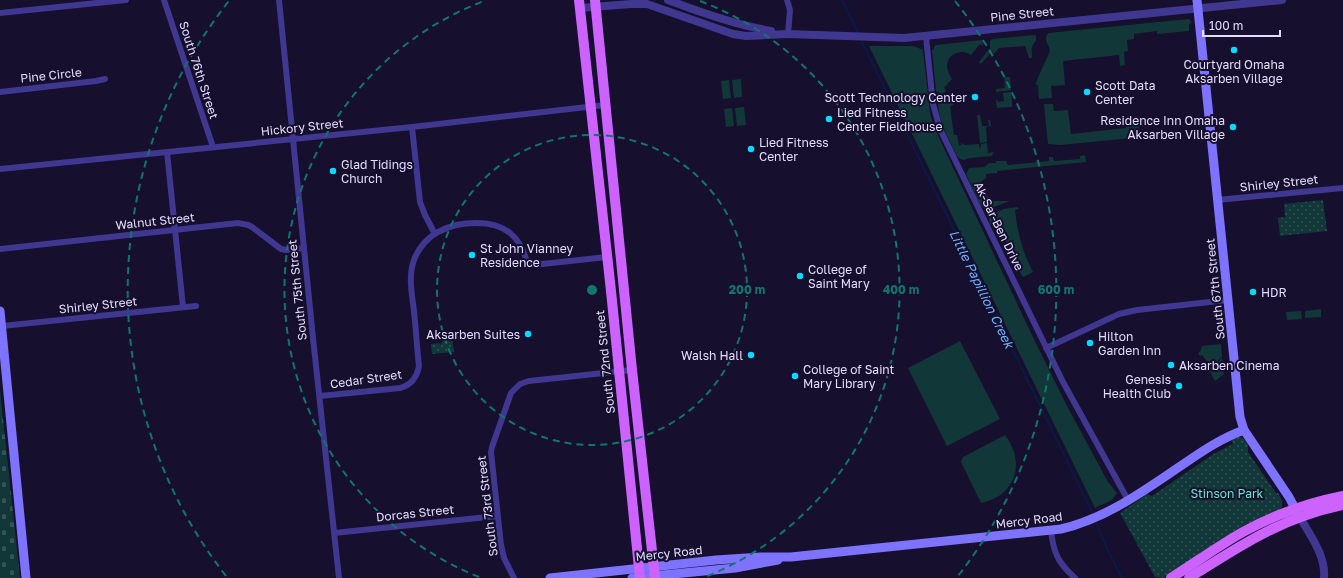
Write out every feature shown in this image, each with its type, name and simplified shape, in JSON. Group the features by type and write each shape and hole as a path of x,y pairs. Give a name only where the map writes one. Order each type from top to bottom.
{"main road":[{"path":"595,3 654,573"},
{"name":"South 72nd Street","path":"579,4 619,371 638,575"},
{"name":"South 67th Street","path":"1197,4 1239,408 1244,430 1298,513"},
{"path":"0,311 26,578"},
{"name":"Mercy Road","path":"550,578 638,575 738,558 791,557 1051,530 1075,525 1114,509 1213,444 1244,430"},
{"path":"1189,578 1247,541 1279,525 1298,513 1343,496"},
{"path":"1171,578 1244,532 1265,521 1298,513 1343,506"}],"street":[{"path":"0,13 124,0"},
{"name":"South 76th Street","path":"164,0 213,148"},
{"name":"South 75th Street","path":"279,0 339,578"},
{"name":"Pine Street","path":"668,0 751,28 788,34"},
{"path":"787,0 790,10 788,34"},
{"name":"Pine Street","path":"579,4 647,4 733,34 746,36 788,34 904,38 926,37 1197,4 1282,0"},
{"name":"Ak-Sar-Ben Drive","path":"926,37 933,104 940,129 1064,385 1128,500"},
{"name":"Pine Circle","path":"0,92 96,82 105,79"},
{"name":"Hickory Street","path":"0,169 412,127 605,105"},
{"path":"412,127 420,202 435,234 456,225 477,223 494,225 503,229 514,237 521,246 527,262 533,265 607,257"},
{"path":"166,152 183,307"},
{"name":"Shirley Street","path":"1218,200 1343,188"},
{"name":"Walnut Street","path":"0,248 242,224 252,227 281,249 286,250 304,248"},
{"name":"Cedar Street","path":"320,396 400,388 409,385 414,380 418,373 419,366 411,284 412,269 414,260 420,249 429,238 435,234"},
{"path":"1046,348 1118,314 1137,310 1228,300"},
{"name":"Shirley Street","path":"2,326 196,306"},
{"path":"619,371 632,370"},
{"name":"South 73rd Street","path":"514,578 502,553 491,454 508,398 516,387 529,381 619,371"},
{"name":"South 67th Street","path":"1298,513 1321,554 1324,566 1324,578"},
{"name":"Dorcas Street","path":"334,533 498,516"},
{"path":"1051,530 1053,546 1057,558 1062,566 1075,578"}],"green space":[{"path":"1189,19 1192,23 1189,24 1189,31 1157,34 1157,31 1134,34 1134,39 1127,40 1128,51 1124,52 1125,65 1120,66 1119,55 1063,61 1065,85 1051,86 1052,98 1039,99 1038,85 1036,85 1036,82 1050,51 1046,40 1048,33"},
{"path":"1035,35 1036,41 1032,47 1032,58 1029,58 1025,46 999,48 994,54 992,52 993,50 981,64 979,62 990,48 990,41 992,39"},
{"path":"982,40 983,46 980,44 971,55 959,52 949,58 947,68 952,79 944,88 946,90 944,93 942,94 936,91 932,50 934,47 936,45"},
{"path":"869,46 914,46 923,50 930,113 934,127 1067,406 1108,482 1117,493 1112,500 1095,508"},
{"path":"1004,77 1010,77 1011,90 996,92 996,89 1005,88"},
{"path":"741,79 742,97 734,98 732,80"},
{"path":"729,80 731,98 723,99 721,81"},
{"path":"1011,92 1012,107 997,108 996,100 998,102 1004,101 1002,93"},
{"path":"947,99 954,104 950,107 954,135 957,135 959,146 961,143 965,145 979,144 980,150 981,144 987,143 988,153 994,152 992,156 964,160 957,156 944,130 938,109 938,102"},
{"path":"1044,104 1053,104 1054,111 1068,110 1071,134 1126,128 1126,118 1134,117 1134,121 1137,121 1141,135 1132,135 1131,138 1061,145 1048,144"},
{"path":"744,107 746,125 737,126 735,108"},
{"path":"732,108 734,126 726,127 724,109"},
{"path":"977,115 980,115 982,126 989,126 988,120 990,120 991,126 986,127 987,142 980,143"},
{"path":"1085,155 1086,162 997,171 997,173 986,174 986,178 981,182 989,201 1010,201 986,210 981,206 966,174 969,168 984,167 989,163 996,163 996,161 1006,161 1008,165 1049,161 1049,157 1053,157 1054,161 1080,159 1080,156"},
{"path":"1323,200 1327,231 1280,236 1278,218 1285,217 1284,204"},
{"path":"1017,207 1019,209 1015,210 1017,226 1023,250 1033,272 1024,277 1022,276 998,226 990,225 989,218 990,215 1004,209"},
{"path":"1321,309 1321,317 1305,318 1305,311"},
{"path":"1301,311 1302,319 1287,320 1286,312"},
{"path":"452,338 454,352 432,354 431,344 439,343 440,345 443,340"},
{"path":"960,341 1000,419 947,446 908,368"},
{"path":"1221,344 1222,357 1211,367 1202,355 1200,356 1198,353 1200,352 1202,346"},
{"path":"1222,358 1223,363 1221,365 1224,374 1215,381 1209,370"},
{"path":"0,390 20,578 0,578"},
{"path":"1005,435 1015,456 1016,467 1014,476 1010,486 1002,493 993,499 981,503 961,462 963,457"},
{"name":"Stinson Park","path":"1239,437 1243,438 1248,444 1248,452 1276,493 1278,493 1281,497 1282,503 1280,510 1164,578 1155,577 1120,513 1147,494 1152,496 1215,453 1233,444 1231,440"}],"waterway":[{"name":"Little Papillion Creek","path":"842,0 858,33"},
{"name":"Little Papillion Creek","path":"861,40 1093,514"},
{"name":"Little Papillion Creek","path":"1096,522 1107,549 1122,578"}],"place":[{"name":"Courtyard Omaha Aksarben Village","path":"1234,50"},
{"name":"Scott Data Center","path":"1087,92"},
{"name":"Scott Technology Center","path":"975,97"},
{"name":"Lied Fitness Center Fieldhouse","path":"829,119"},
{"name":"Residence Inn Omaha Aksarben Village","path":"1233,127"},
{"name":"Lied Fitness Center","path":"751,149"},
{"name":"Glad Tidings Church","path":"333,171"},
{"name":"St John Vianney Residence","path":"472,255"},
{"name":"College of Saint Mary","path":"800,276"},
{"name":"HDR","path":"1253,292"},
{"name":"Aksarben Suites","path":"528,334"},
{"name":"Hilton Garden Inn","path":"1090,343"},
{"name":"Walsh Hall","path":"751,355"},
{"name":"Aksarben Cinema","path":"1171,365"},
{"name":"College of Saint Mary Library","path":"795,376"},
{"name":"Genesis Health Club","path":"1179,386"}]}
